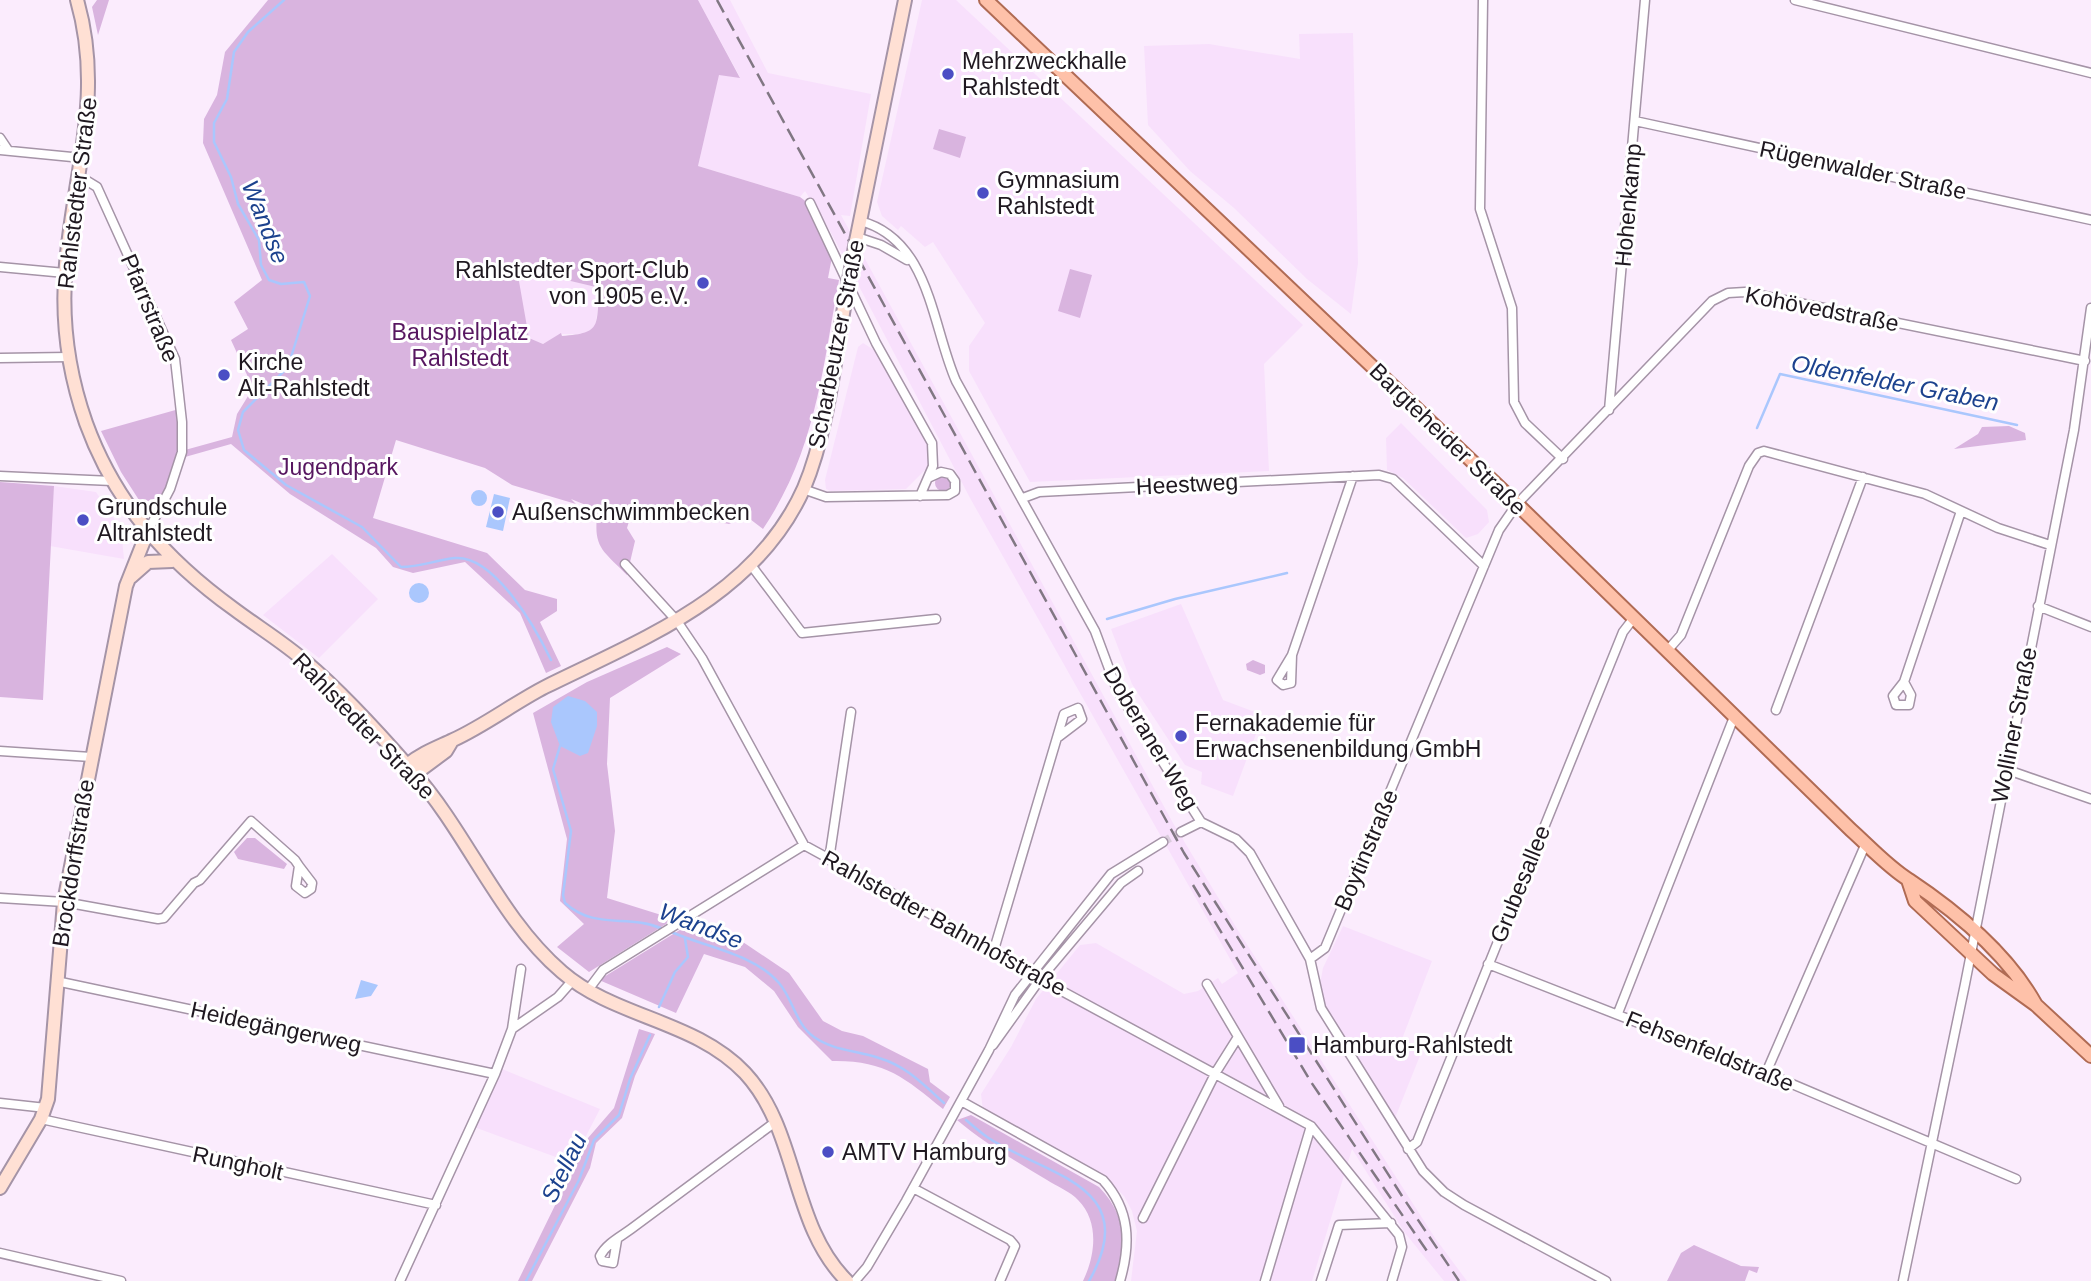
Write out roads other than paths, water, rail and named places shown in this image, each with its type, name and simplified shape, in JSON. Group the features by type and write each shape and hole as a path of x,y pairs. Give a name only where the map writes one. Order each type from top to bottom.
{"main road":[{"name":"Rahlstedter Straße","path":"77,0 87,43 89,80 82,158 65,273 69,357 87,425 112,481 147,533 172,561 308,663 411,770 451,821 530,939 573,980 588,990 695,1037 722,1053 755,1085 774,1122 820,1246 831,1264 847,1281"},
{"name":"Scharbeutzer Straße","path":"899,0 900,16"},
{"name":"Scharbeutzer Straße","path":"677,621 751,565 787,520 803,489 815,455 905,0"},
{"name":"Bargteheider Straße","path":"986,0 1517,504 1866,843 1908,880 1925,889 2020,976 2036,1005"},
{"name":"Brockdorffstraße","path":"0,1188 43,1114 64,902 126,586 147,533"},
{"path":"126,586 135,572 148,562 172,561"},
{"path":"411,770 425,752 452,741 512,704 637,644 677,621"},
{"name":"Bargteheider Straße","path":"1908,880 1915,901 2010,989 2036,1005 2091,1056"}],"street":[{"path":"1483,0 1480,209 1512,308 1514,402 1525,423 1563,459"},
{"name":"Hohenkamp","path":"1609,410 1645,0"},
{"path":"1796,0 2091,74"},
{"name":"Rügenwalder Straße","path":"1635,121 2091,220"},
{"path":"0,138 4,150 82,158"},
{"name":"Pfarrstraße","path":"79,176 89,179 97,187 175,359 182,422 182,452 170,489 147,533"},
{"path":"810,203 876,343 932,443 934,456 930,477 920,496"},
{"name":"Doberaner Weg","path":"860,221 890,235 909,262 933,304 947,360 956,380 1094,631 1117,690 1201,822 1232,837 1247,850 1310,959 1321,1008 1423,1171 1450,1197 1606,1281"},
{"name":"Doberaner Weg","path":"857,239 881,245 909,262"},
{"path":"0,267 65,273"},
{"name":"Kohövedstraße","path":"1517,504 1563,459 1712,300 1728,293 1745,292 2085,361"},
{"name":"Wolliner Straße","path":"1903,1281 1965,984 1969,952 2050,545 2085,361 2091,308"},
{"path":"0,358 69,357"},
{"path":"1667,651 1681,635 1749,466 1758,453 1770,451 1925,494 2050,545"},
{"path":"803,489 826,498 948,495 955,491 955,481 947,472 941,471 930,477"},
{"name":"Heestweg","path":"1023,498 1039,492 1379,475 1393,480 1484,566"},
{"path":"0,476 112,481"},
{"path":"1292,655 1353,476"},
{"path":"1776,709 1863,477"},
{"name":"Boytinstraße","path":"1310,959 1325,948 1499,530 1517,504"},
{"path":"1904,682 1961,510"},
{"name":"Rahlstedter Bahnhofstraße","path":"625,564 677,621 717,683 804,845 939,919 993,953 1311,1126 1391,1223"},
{"path":"751,565 802,633 936,619"},
{"path":"2038,606 2091,627"},
{"name":"Grubesallee","path":"1408,1149 1417,1142 1623,632 1633,619"},
{"path":"829,860 851,712"},
{"path":"1618,1013 1734,717"},
{"path":"993,953 1057,738"},
{"path":"0,751 91,757"},
{"path":"2006,769 2091,799"},
{"path":"0,898 64,902 164,918 251,821 299,866"},
{"path":"1181,832 1201,822"},
{"path":"989,1050 1041,978 1077,939 1076,929 1088,903 1116,869 1163,842"},
{"path":"1766,1073 1866,843"},
{"path":"588,990 603,970 804,845"},
{"path":"855,1281 872,1261 989,1050 1008,1009 1031,974 1121,883 1139,871"},
{"name":"Fehsenfeldstraße","path":"1488,964 1618,1013 1931,1141"},
{"path":"400,1281 495,1074 512,1029 522,970"},
{"path":"512,1029 558,998 573,980"},
{"name":"Heidegängerweg","path":"56,981 495,1074"},
{"path":"1207,984 1281,1108"},
{"path":"1143,1218 1216,1072 1238,1037"},
{"path":"961,1101 1102,1180 1115,1194 1127,1227 1125,1265 1120,1281"},
{"name":"Rungholt","path":"0,1103 436,1205"},
{"path":"617,1240 774,1122"},
{"path":"1265,1281 1311,1126"},
{"path":"1931,1141 2016,1179"},
{"path":"913,1188 1010,1240 1015,1246 1014,1253 1000,1281"},
{"path":"1321,1281 1339,1226 1391,1223 1399,1235 1402,1247 1392,1281"},
{"path":"0,1253 121,1281"}],"water":[{"path":"479,490 485,492 485,504 479,506 473,504 471,498 473,492"},
{"name":"Außenschwimmbecken","path":"494,494 510,498 503,531 486,527"},
{"path":"419,583 426,586 429,593 426,600 419,603 412,600 409,593 412,586"},
{"path":"568,696 585,701 597,712 597,726 588,753 580,756 560,746 551,722 553,707"},
{"path":"361,980 378,985 371,996 355,999"}],"waterway":[{"name":"Wandse","path":"284,0 248,32 234,52 227,99 214,123 214,142 231,177 238,204 259,240 261,265 269,280 281,284 304,282 310,296 288,367 243,412 238,430 244,450 286,485 362,527 401,567 455,558 470,560 485,568 525,613 551,660"},
{"name":"Oldenfelder Graben","path":"1757,428 1780,374 2017,425"},
{"name":"Oldenfelder Graben","path":"1107,619 1175,599 1287,573"},
{"name":"Wandse","path":"560,746 553,769 571,831 563,895 565,903 588,917 650,924 663,929"},
{"name":"Wandse","path":"669,931 756,964 779,983 803,1026 814,1037 829,1045 889,1061 914,1076 944,1103"},
{"name":"Stellau","path":"659,1007 675,972 688,957 685,939"},
{"name":"Stellau","path":"526,1281 579,1180 594,1140 619,1115 630,1079 650,1035"},
{"name":"Wandse","path":"966,1120 987,1137 1080,1187 1096,1203 1105,1223 1103,1249 1089,1281"}],"tunnel":[{"path":"1163,842 1181,832"}],"railway":[{"path":"717,0 1184,853 1459,1281"},
{"path":"1193,885 1311,1082 1429,1254"}],"place":[{"name":"Mehrzweckhalle Rahlstedt","path":"948,74"},
{"name":"Gymnasium Rahlstedt","path":"983,193"},
{"name":"Rahlstedter Sport-Club von 1905 e.V.","path":"703,283"},
{"name":"Kirche Alt-Rahlstedt","path":"224,375"},
{"name":"Außenschwimmbecken","path":"498,512"},
{"name":"Grundschule Altrahlstedt","path":"83,520"},
{"name":"Fernakademie für Erwachsenenbildung GmbH","path":"1181,736"},
{"name":"Hamburg-Rahlstedt","path":"1297,1045"},
{"name":"AMTV Hamburg","path":"828,1152"}],"park label":[{"name":"Bauspielplatz Rahlstedt","path":"460,345"},
{"name":"Jugendpark","path":"338,467"}]}
